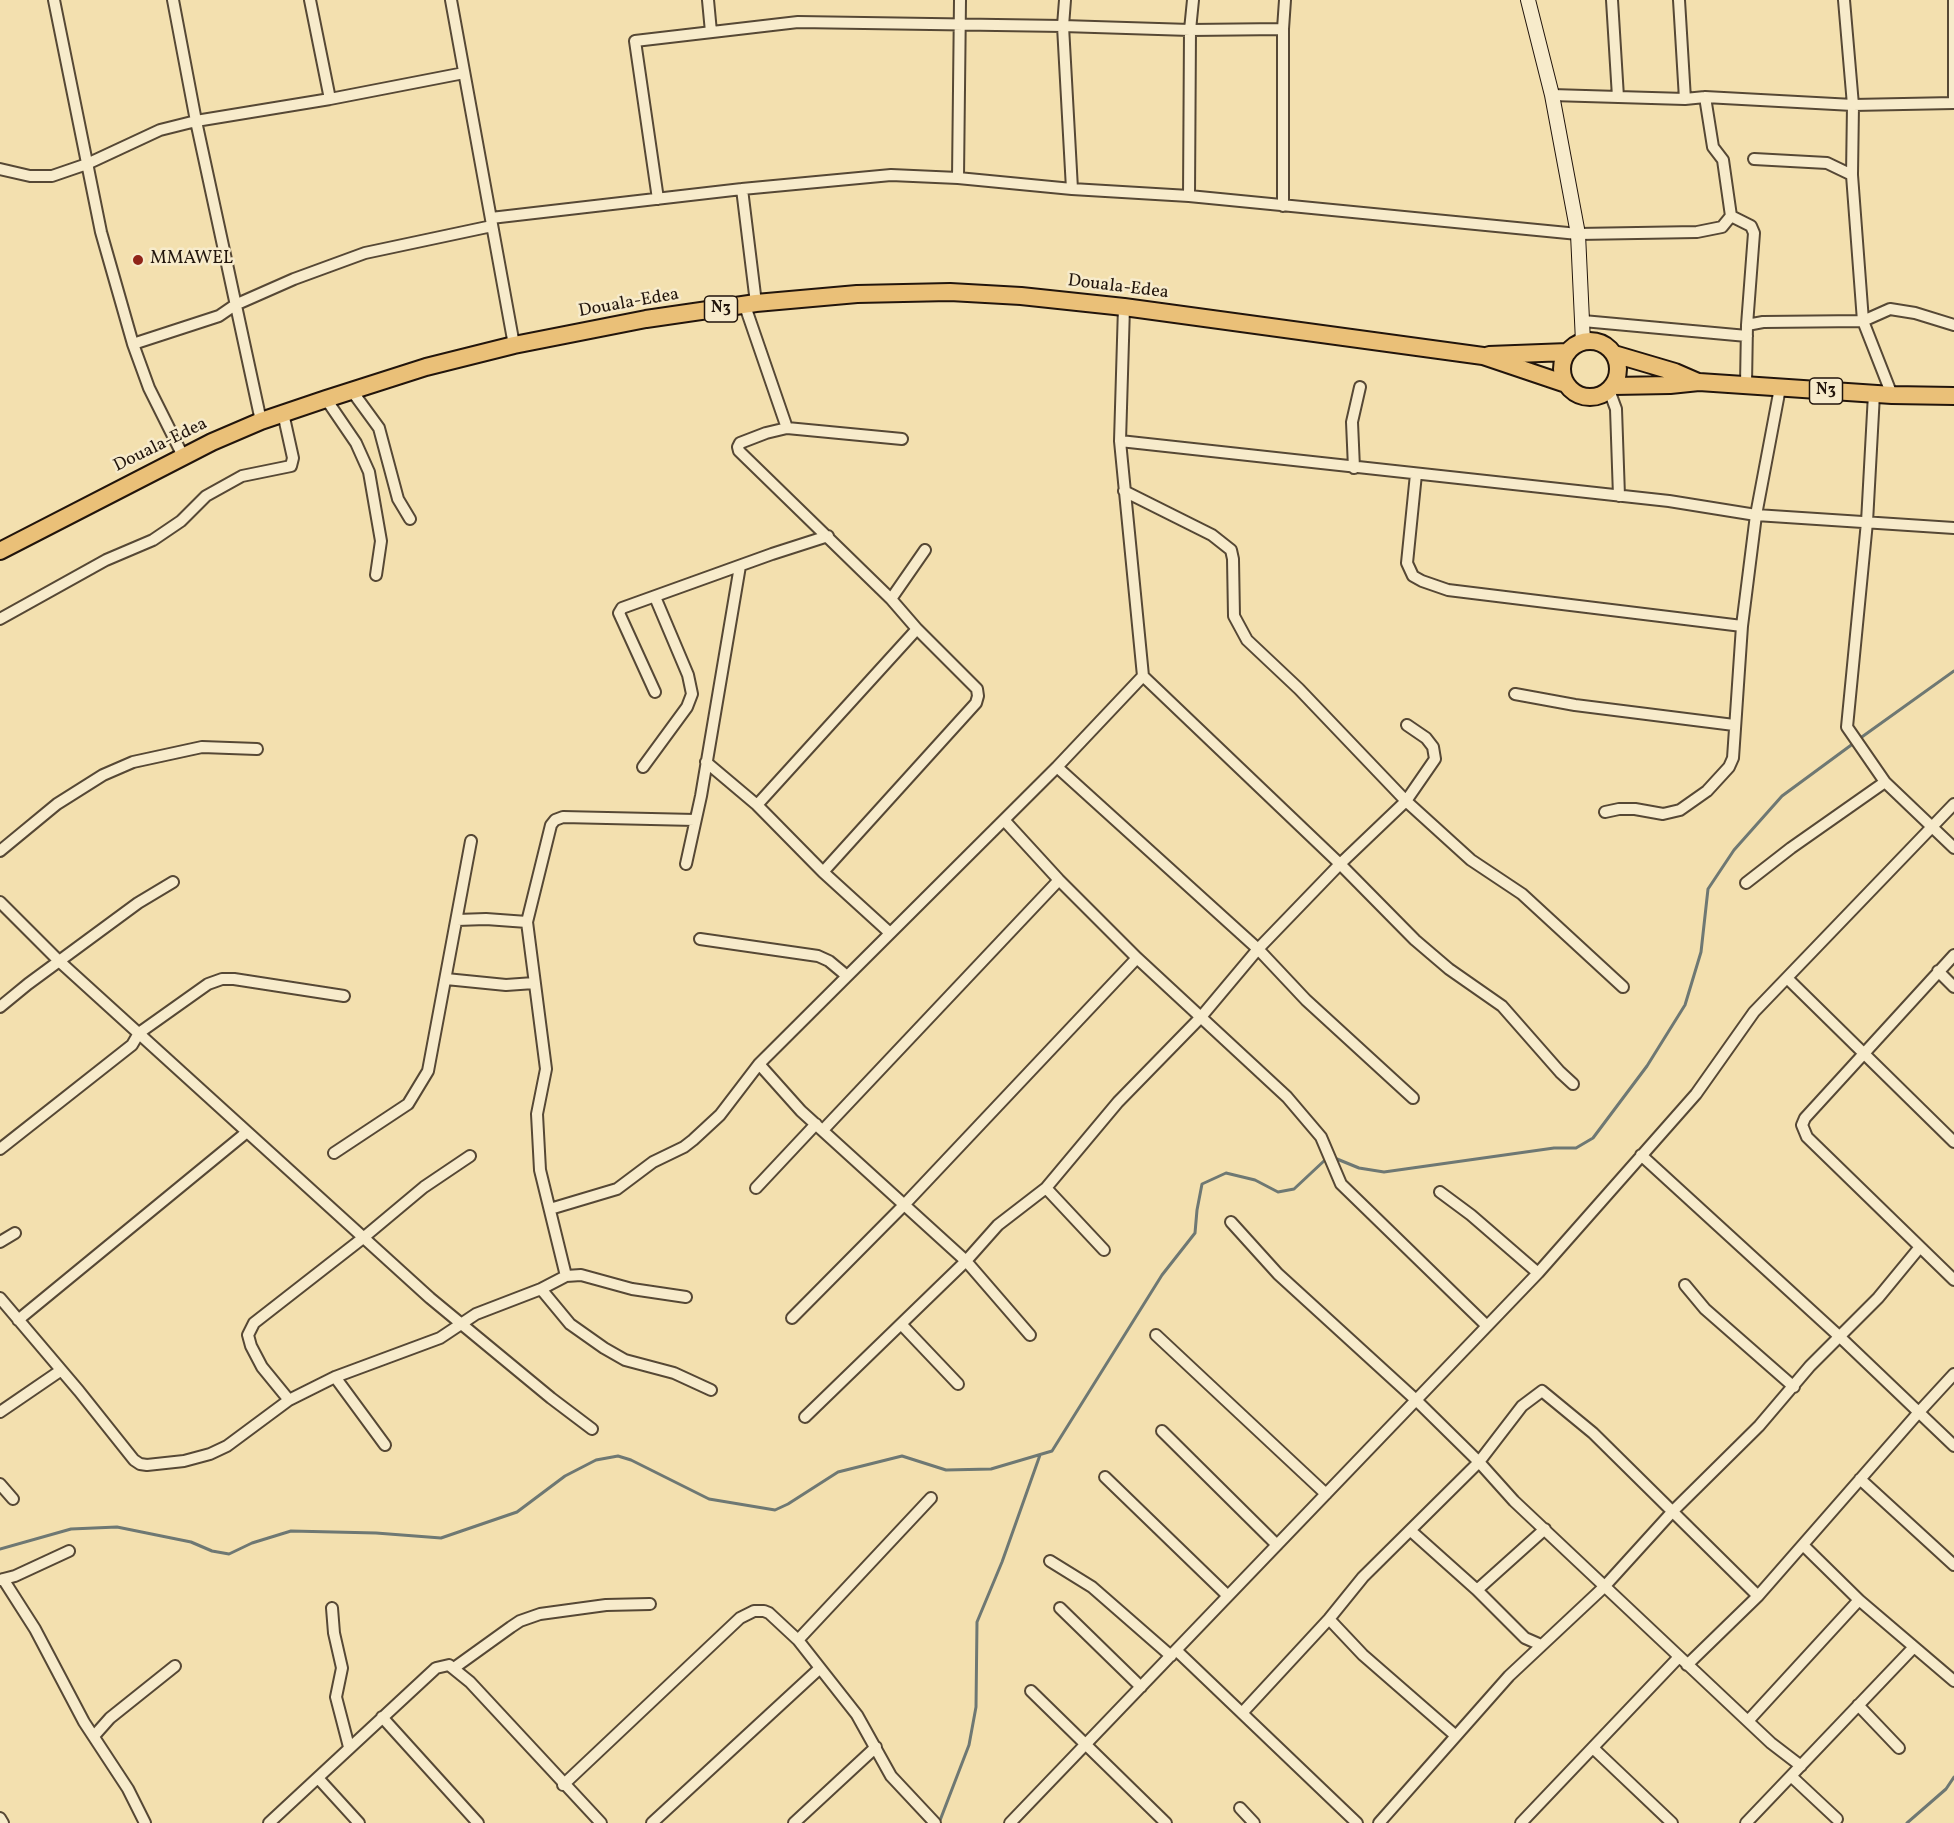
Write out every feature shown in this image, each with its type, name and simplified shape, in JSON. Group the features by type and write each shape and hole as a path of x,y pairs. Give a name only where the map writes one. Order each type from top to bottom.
{"highway":[{"name":"Douala-Edea","path":"0,551 183,456 283,413 426,367 514,345 646,319 751,304 857,294 950,292 1021,296 1124,307 1482,356 1568,352"},
{"path":"1566,384 1563,362 1568,352 1583,342"},
{"name":"N3","path":"1583,342 1600,343 1614,354 1675,372 1699,382"},
{"path":"1611,388 1619,370 1614,354"},
{"name":"Douala-Edea","path":"1482,356 1566,384"},
{"name":"N3","path":"1566,384 1575,393 1586,397 1599,396 1611,388 1670,386 1699,382 1874,394 1954,396"}],"main road":[{"path":"1528,0 1552,96 1578,234 1583,342"}],"street":[{"path":"54,0 101,232 133,344 149,388 183,456"},
{"path":"172,0 261,421"},
{"path":"310,0 330,99"},
{"path":"451,0 514,345"},
{"path":"708,0 711,32"},
{"path":"958,178 960,0"},
{"path":"1065,0 1063,26 1072,189"},
{"path":"1189,196 1193,0"},
{"path":"1283,206 1285,0"},
{"path":"1612,0 1618,97"},
{"path":"1679,0 1685,99"},
{"path":"1844,0 1853,105 1852,175 1863,321 1893,395"},
{"path":"1552,96 1685,99 1705,97 1853,105 1954,103 1954,0"},
{"path":"657,199 635,41 798,22 1191,30 1283,29"},
{"path":"0,169 30,176 52,176 87,164 160,130 464,73"},
{"path":"133,344 219,316 235,305 304,274 365,253 492,222 657,199 891,175 1189,196 1578,234 1704,231 1722,227 1731,216 1723,160 1713,147 1705,97"},
{"path":"1754,159 1827,164 1852,175"},
{"path":"742,189 751,304 787,428"},
{"path":"1731,216 1751,226 1754,233 1747,324 1746,384"},
{"path":"1124,307 1120,441 1143,676 1340,864 1415,940 1449,969 1502,1006 1573,1084"},
{"path":"1747,324 1863,321 1890,309 1915,313 1954,325"},
{"path":"1583,321 1748,336"},
{"path":"1354,468 1352,422 1360,387"},
{"path":"1611,388 1616,409 1619,496"},
{"path":"1605,812 1635,809 1663,814 1680,810 1692,803 1730,767 1733,758 1742,626 1756,515 1780,388"},
{"path":"352,391 379,428 398,499 410,519"},
{"path":"1874,394 1867,522 1846,727 1885,782 1954,848"},
{"path":"326,399 356,443 369,472 381,541 376,575"},
{"path":"0,619 106,560 153,540 181,521 206,496 242,476 291,466 293,458 283,413"},
{"path":"823,872 976,703 977,689 916,629 891,599 828,536 739,451 740,443 787,428 902,439"},
{"path":"1120,441 1669,501 1756,515 1954,528"},
{"path":"1416,474 1407,563 1413,576 1422,581 1448,590 1742,626"},
{"path":"1124,490 1212,536 1231,550 1234,616 1246,640 1299,688 1406,801 1471,860 1522,894 1623,987"},
{"path":"655,692 619,610 828,536"},
{"path":"891,599 925,550"},
{"path":"686,864 740,566"},
{"path":"643,767 687,708 692,694 688,675 655,597"},
{"path":"757,805 916,629"},
{"path":"550,1209 617,1189 653,1162 684,1147 720,1115 759,1064 1056,767 1143,676"},
{"path":"1515,694 1575,705 1734,725"},
{"path":"805,1417 966,1261 999,1225 1046,1188 1118,1102 1201,1017 1258,949 1340,864 1406,801 1435,759 1433,747 1426,738 1407,725"},
{"path":"0,851 57,804 103,775 133,762 202,747 257,749"},
{"path":"706,762 757,805 823,872 890,933"},
{"path":"1056,767 1258,949 1306,1000 1413,1098"},
{"path":"1746,883 1791,848 1885,782"},
{"path":"1010,1823 1538,1273 1696,1094 1754,1012 1954,804"},
{"path":"567,1276 540,1170 537,1114 546,1069 527,922 551,825 559,817 695,820"},
{"path":"1004,819 1059,880 1137,958 1287,1097 1321,1137 1341,1184 1487,1326"},
{"path":"334,1153 408,1104 428,1071 471,841"},
{"path":"756,1188 820,1127 1059,880"},
{"path":"0,1007 138,903 173,882"},
{"path":"0,902 59,961 363,1238 461,1325 592,1429"},
{"path":"457,920 486,919 527,922"},
{"path":"700,939 818,956 830,961 847,976"},
{"path":"1954,955 1804,1118 1802,1125 1807,1137 1954,1280"},
{"path":"792,1318 904,1205 1137,958"},
{"path":"1938,971 1954,987"},
{"path":"0,1149 132,1046 139,1033 208,984 222,979 344,996"},
{"path":"446,979 506,985 534,983"},
{"path":"1788,979 1954,1142"},
{"path":"759,1064 801,1111 966,1261 1030,1335"},
{"path":"18,1320 247,1132"},
{"path":"1641,1155 1840,1336 1954,1446"},
{"path":"289,1400 262,1367 251,1346 248,1335 254,1323 424,1187 470,1156"},
{"path":"1046,1188 1104,1250"},
{"path":"1440,1192 1471,1215 1538,1273"},
{"path":"1232,1222 1278,1274 1416,1400 1479,1462 1514,1501 1771,1743 1801,1766"},
{"path":"0,1242 15,1233"},
{"path":"1379,1823 1509,1676 1604,1587 1673,1511 1759,1426 1810,1366 1878,1298 1920,1247"},
{"path":"0,1298 134,1460 147,1465 183,1461 210,1454 227,1446 289,1400 335,1377 440,1338 476,1314 541,1289 567,1276 581,1275 632,1289 687,1297"},
{"path":"1685,1285 1705,1309 1794,1387"},
{"path":"541,1289 570,1324 604,1348 625,1360 674,1373 711,1390"},
{"path":"901,1324 958,1384"},
{"path":"1156,1335 1326,1494"},
{"path":"0,1412 60,1371"},
{"path":"1521,1823 1593,1748 1683,1661 1758,1596 1954,1374"},
{"path":"335,1377 385,1445"},
{"path":"1242,1713 1329,1619 1363,1577 1479,1462 1522,1406 1542,1390 1593,1432 1758,1596"},
{"path":"1162,1431 1277,1545"},
{"path":"1105,1477 1228,1596"},
{"path":"1860,1479 1954,1565"},
{"path":"0,1484 13,1499"},
{"path":"798,1640 931,1498"},
{"path":"1477,1590 1545,1529"},
{"path":"1411,1531 1526,1638 1541,1645"},
{"path":"1803,1545 1859,1600 1954,1681"},
{"path":"69,1551 2,1580 35,1629 64,1686 128,1789 145,1823"},
{"path":"1050,1561 1092,1587 1173,1653 1242,1713 1356,1823"},
{"path":"1748,1721 1859,1600"},
{"path":"454,1668 520,1621 540,1614 606,1605 650,1605"},
{"path":"332,1608 334,1633 340,1651 342,1668 336,1697 349,1747"},
{"path":"1060,1608 1141,1687"},
{"path":"563,1785 740,1618 754,1611 764,1611 798,1640 856,1715 891,1776 932,1821"},
{"path":"1329,1619 1371,1663 1456,1736"},
{"path":"1746,1823 1914,1647"},
{"path":"269,1823 436,1668 448,1665 454,1668 601,1823"},
{"path":"94,1737 110,1718 175,1666"},
{"path":"652,1823 819,1669"},
{"path":"1030,1691 1166,1823"},
{"path":"1858,1705 1899,1748"},
{"path":"382,1717 478,1823"},
{"path":"794,1823 876,1747"},
{"path":"1593,1748 1672,1823"},
{"path":"1791,1776 1837,1819"},
{"path":"318,1778 359,1823"},
{"path":"1240,1808 1254,1823"},
{"path":"0,1818 3,1823"}],"waterway":[{"path":"1859,739 1954,671"},
{"path":"0,1549 71,1529 117,1527 191,1542 212,1551 229,1554 252,1543 291,1531 376,1533 441,1538 517,1512 565,1476 596,1460 618,1456 631,1460 709,1499 775,1510 838,1472 902,1456 946,1470 991,1469 1052,1451 1162,1275 1195,1233 1202,1184 1226,1173 1255,1180 1278,1192 1294,1189 1325,1160 1337,1159 1359,1168 1384,1172 1554,1148 1576,1148 1593,1138 1647,1066 1685,1005 1701,952 1708,889 1734,850 1782,796 1854,743"},
{"path":"939,1823 969,1745 976,1707 977,1622 1002,1562 1040,1455"},
{"path":"1907,1823 1946,1789 1954,1777"}],"place":[{"name":"MMAWEL","path":"138,260"}]}
